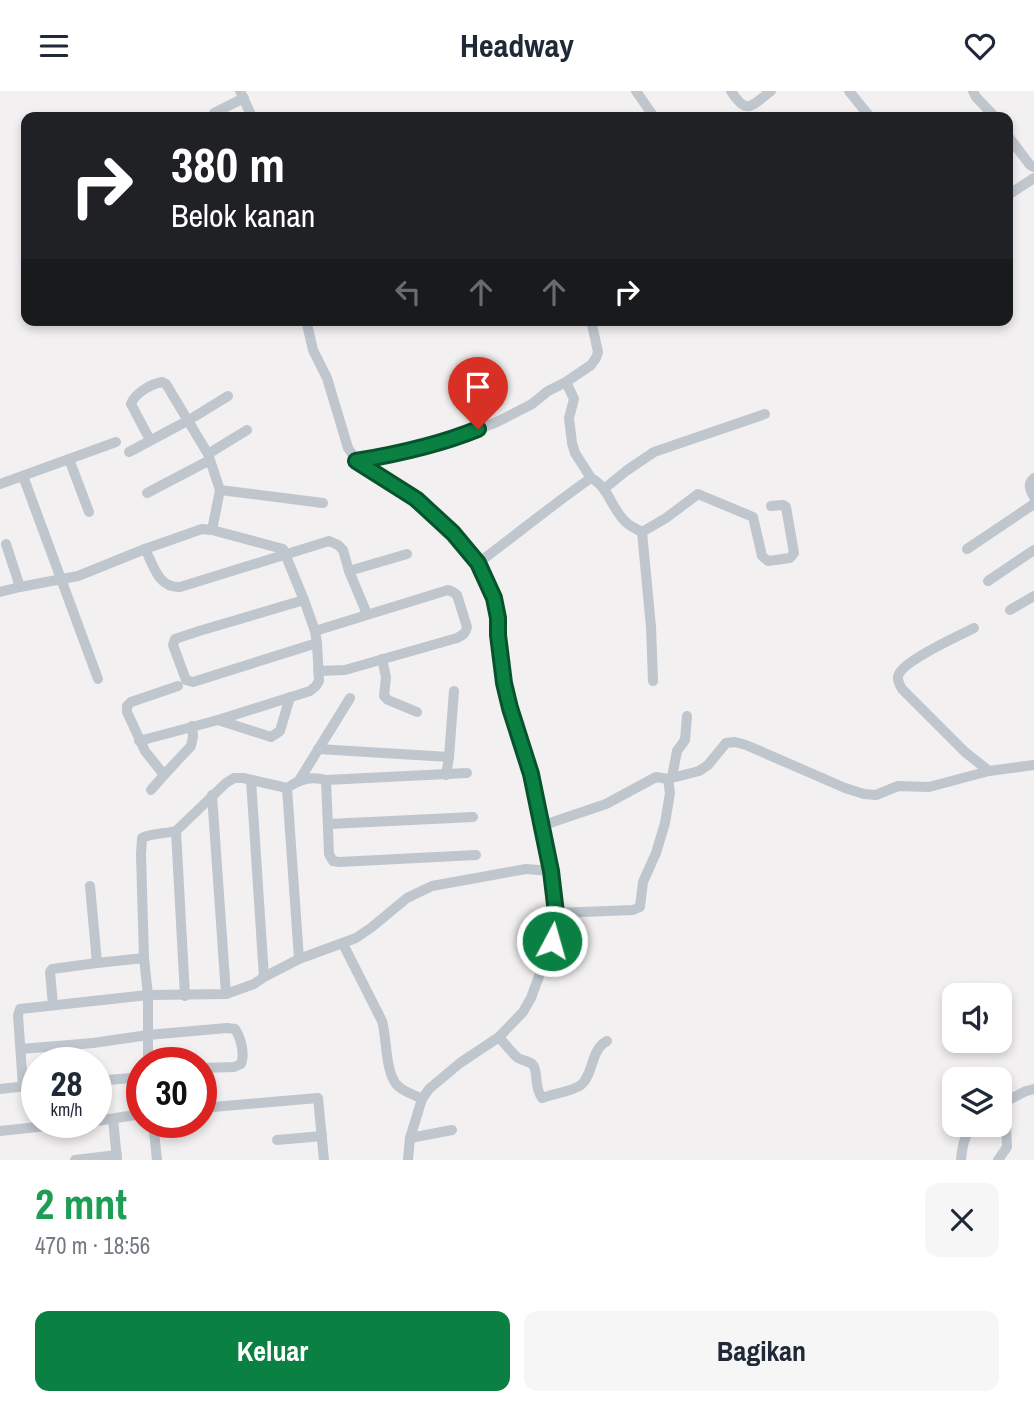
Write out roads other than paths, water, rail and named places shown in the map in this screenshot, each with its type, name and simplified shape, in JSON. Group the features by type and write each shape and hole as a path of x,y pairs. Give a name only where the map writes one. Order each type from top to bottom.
{"street":[{"path":"636,91 651,112"},
{"path":"731,91 746,112 771,91"},
{"path":"849,91 866,112"},
{"path":"973,91 990,112"},
{"path":"216,112 242,95 250,112"},
{"path":"1013,142 1034,167"},
{"path":"1013,192 1034,178"},
{"path":"307,326 313,350 327,378 348,448 356,461 416,499 453,533 478,563 494,598 504,683 531,774 551,871 556,913 552,941 531,998 523,1013 499,1037 460,1063 429,1089 422,1099 410,1138 408,1160"},
{"path":"356,461 451,440 497,422 532,404 591,365 598,352 592,326"},
{"path":"150,440 131,404 135,396 162,382 166,384 189,420 209,457 220,490 212,530"},
{"path":"566,382 574,399 569,418 575,453 592,478 604,489 625,522 642,532"},
{"path":"129,452 228,396"},
{"path":"604,489 654,452 765,414"},
{"path":"147,493 209,457 247,430"},
{"path":"0,484 116,442"},
{"path":"69,460 89,512"},
{"path":"23,476 98,679"},
{"path":"478,563 592,478"},
{"path":"1034,478 1029,486 1034,498"},
{"path":"220,490 323,503"},
{"path":"642,532 701,494 753,517 762,556 768,561 790,558 794,553 788,510 783,505 771,506"},
{"path":"967,549 1034,504"},
{"path":"0,592 78,576 202,529 283,549 315,631 319,681 314,689 218,720 139,741"},
{"path":"642,532 653,681"},
{"path":"145,549 161,582 173,588 329,541 343,550 367,614"},
{"path":"6,544 20,587"},
{"path":"989,581 1034,550"},
{"path":"349,571 407,554"},
{"path":"315,631 448,590 457,595 467,627 463,636 345,670 318,671"},
{"path":"1010,610 1034,596"},
{"path":"304,600 175,639 173,645 186,680 193,682 317,643"},
{"path":"974,628 935,647 906,666 898,678 902,689 965,752 989,771"},
{"path":"382,659 386,677 384,696 417,712"},
{"path":"164,775 139,741 127,706 131,702 178,686"},
{"path":"446,775 454,691"},
{"path":"218,720 271,737 280,731 290,698"},
{"path":"148,1047 142,838 151,834 176,831 234,778 287,788 300,779 349,698"},
{"path":"556,913 632,910 639,907 643,882 665,823 670,778 677,751 685,740 687,716"},
{"path":"151,790 191,745 192,726"},
{"path":"541,826 606,804 656,777 670,778 699,771 708,765 726,743 735,742 845,788 876,795 898,786 935,786 989,771 1034,765"},
{"path":"318,749 449,757"},
{"path":"300,779 467,773"},
{"path":"251,780 259,980"},
{"path":"326,780 330,854 331,859 336,862 476,855"},
{"path":"287,788 299,959"},
{"path":"212,796 226,994"},
{"path":"329,824 473,817"},
{"path":"176,831 185,996"},
{"path":"21,1049 18,1012 24,1008 148,995 226,994 299,959 343,944 365,933 407,898 432,886 526,869 551,871"},
{"path":"90,886 97,963"},
{"path":"343,944 382,1021 393,1079 398,1086 422,1099"},
{"path":"53,1005 51,970 144,958"},
{"path":"45,1047 148,1035 235,1029 243,1058 241,1064 217,1068"},
{"path":"499,1037 517,1057 534,1066 536,1084 542,1098 579,1087 600,1045 607,1041"},
{"path":"0,1089 21,1087"},
{"path":"1012,1099 1034,1089"},
{"path":"217,1107 318,1098 324,1160"},
{"path":"78,1160 117,1157 113,1119 126,1117"},
{"path":"0,1131 21,1129"},
{"path":"410,1138 452,1130"},
{"path":"277,1140 322,1136"},
{"path":"961,1160 966,1137"},
{"path":"998,1160 1007,1147 1006,1137"},
{"path":"155,1138 157,1160"}]}
